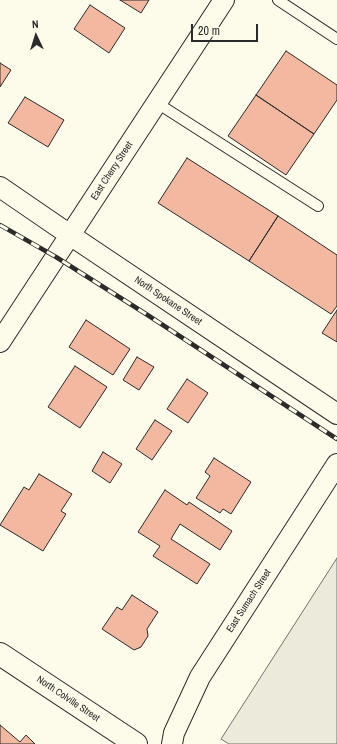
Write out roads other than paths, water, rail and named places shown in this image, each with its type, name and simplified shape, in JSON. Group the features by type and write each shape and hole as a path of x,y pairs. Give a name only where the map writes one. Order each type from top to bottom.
{"street":[{"name":"East Cherry Street","path":"0,342 224,0"},
{"name":"North Spokane Street","path":"0,187 337,414"},
{"name":"East Sumach Street","path":"172,744 174,733 200,677 337,464"},
{"name":"North Colville Street","path":"0,654 136,744"}],"lane":[{"path":"278,0 337,39"},
{"path":"157,103 318,206"}],"railway":[{"path":"0,225 56,257 146,314 337,439"}]}
